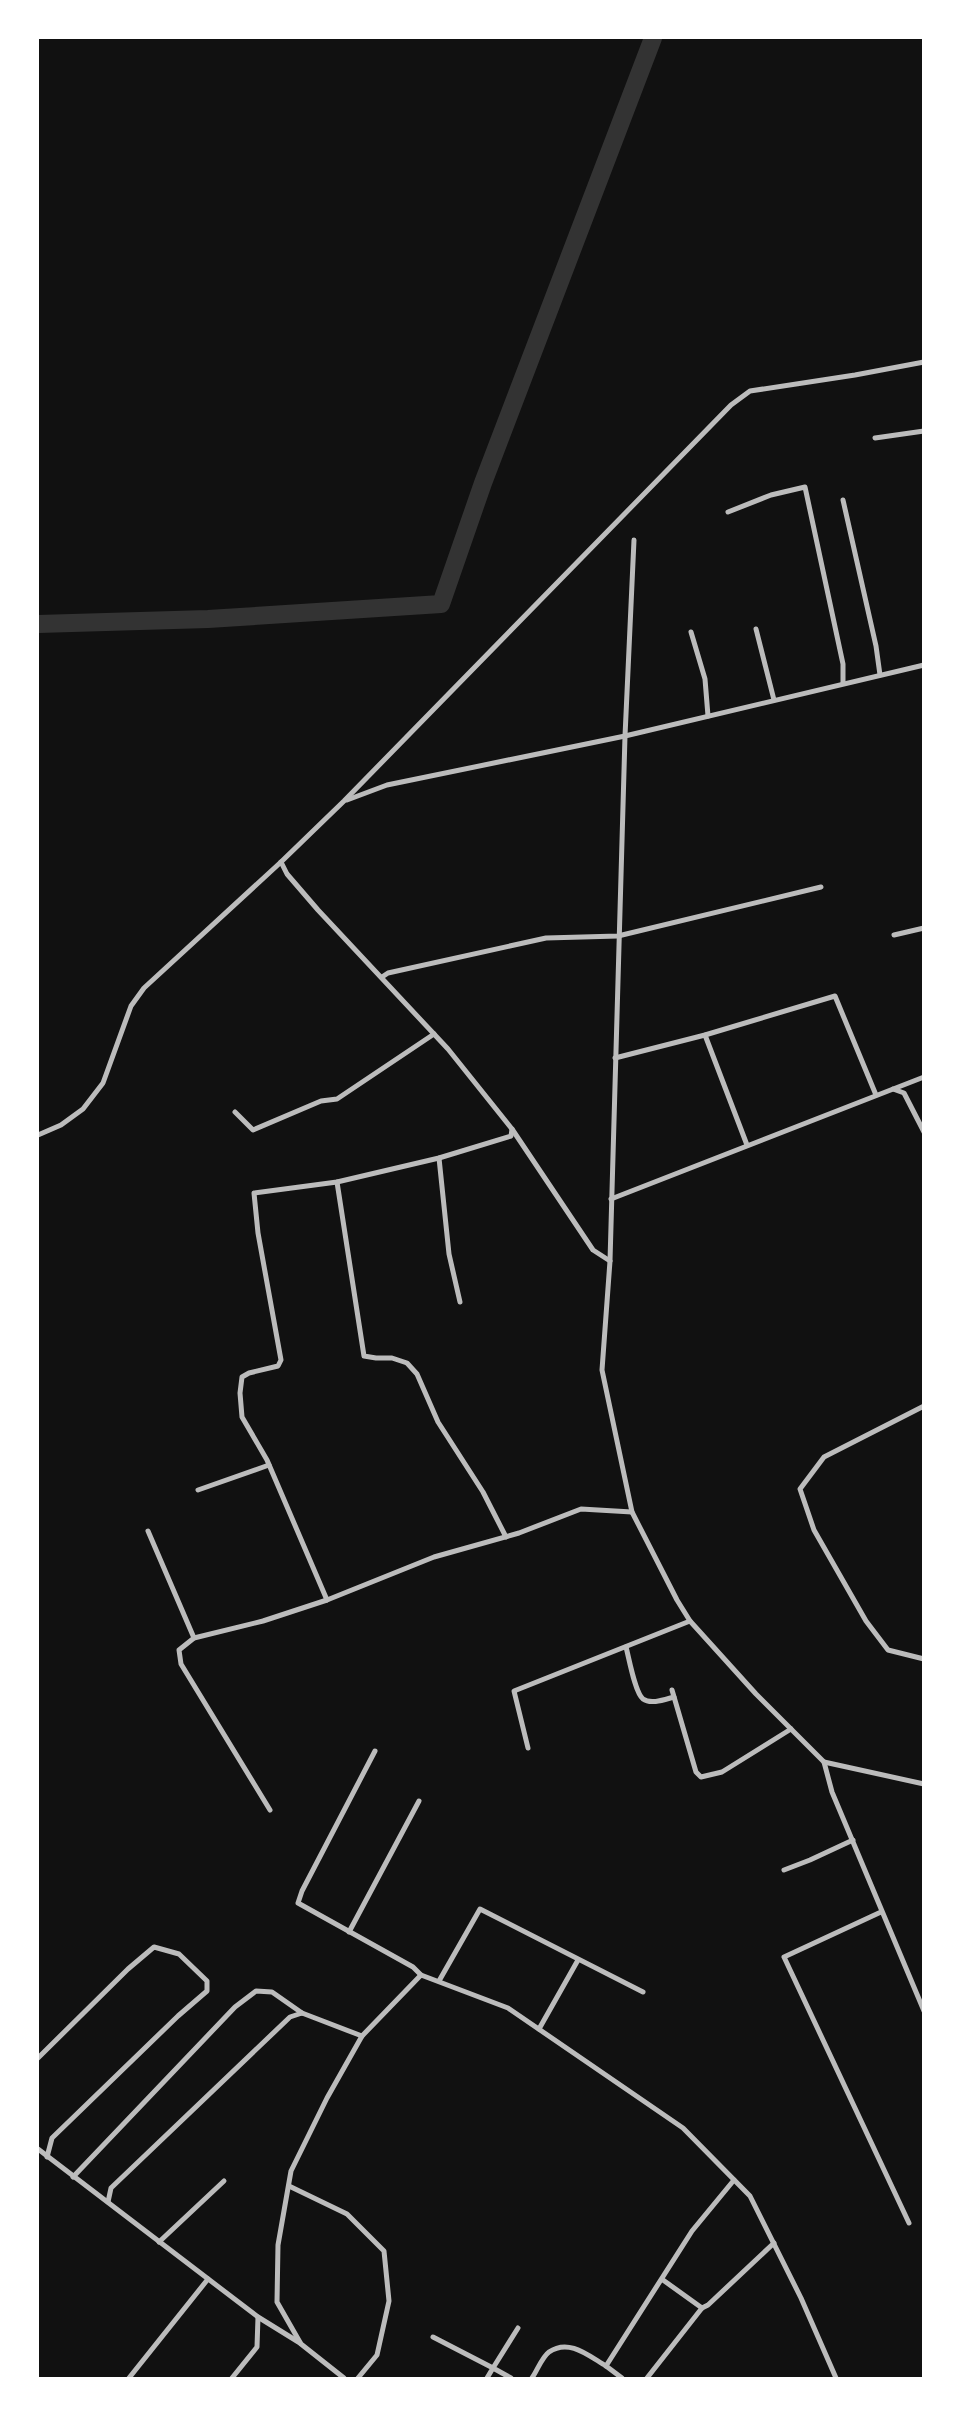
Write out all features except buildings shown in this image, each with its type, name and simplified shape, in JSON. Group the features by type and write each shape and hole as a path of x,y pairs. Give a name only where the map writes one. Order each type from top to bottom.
{"street":[{"path":"38,1135 61,1126 83,1109 103,1084 131,1006 144,988 282,862 344,801 731,404 750,391 855,376 924,362"},
{"path":"874,438 924,431"},
{"path":"728,512 771,495 805,487 843,664 843,683"},
{"path":"843,500 876,646 880,675"},
{"path":"634,540 624,736 610,1261 602,1370 632,1512 690,1621 824,1762 832,1792 924,2011"},
{"path":"756,629 774,700"},
{"path":"691,632 705,679 708,716"},
{"path":"344,801 387,785 624,736 924,665"},
{"path":"282,862 288,874 318,910 434,1034 512,1129 593,1250 610,1261"},
{"path":"382,977 388,973 546,938 618,936 821,887"},
{"path":"894,935 924,928"},
{"path":"615,1058 705,1035 835,996 876,1095"},
{"path":"235,1112 253,1130 321,1101 337,1099 434,1034"},
{"path":"705,1035 747,1144"},
{"path":"611,1199 747,1144 924,1077"},
{"path":"893,1088 904,1093 924,1132"},
{"path":"327,1600 269,1465 241,1412 242,1377 249,1373 278,1366 281,1360 258,1234 254,1193 337,1182 439,1158 511,1136 512,1129"},
{"path":"439,1158 449,1254 460,1302"},
{"path":"337,1182 364,1356 392,1358 406,1363 417,1374 438,1422 483,1492 506,1537"},
{"path":"924,1406 824,1456 800,1489 814,1530 877,1636 888,1650 924,1659"},
{"path":"198,1490 269,1465"},
{"path":"270,1810 180,1664 179,1650 194,1638 263,1621 327,1600 434,1557 506,1537 581,1509 632,1512"},
{"path":"148,1531 194,1638"},
{"path":"528,1748 514,1691 690,1621"},
{"path":"626,1647 639,1694 644,1700 653,1702 674,1697"},
{"path":"672,1690 696,1772 701,1778 722,1772 791,1729"},
{"path":"375,1751 302,1891 298,1903 413,1967 421,1975 508,2008 683,2128 750,2196 801,2298 836,2378"},
{"path":"824,1762 924,1784"},
{"path":"349,1932 419,1800"},
{"path":"784,1870 853,1840"},
{"path":"439,1981 480,1909 643,1992"},
{"path":"881,1912 784,1957 909,2223"},
{"path":"38,2058 128,1969 154,1948 179,1954 207,1981 206,1992 178,2016 52,2138 47,2157"},
{"path":"539,2029 578,1960"},
{"path":"301,2344 277,2302 278,2245 291,2171 327,2098 362,2036 421,1975"},
{"path":"74,2177 235,2007 256,1991 272,1992 302,2013 362,2036"},
{"path":"108,2202 111,2188 290,2017 302,2013"},
{"path":"38,2149 258,2318 301,2344 344,2378"},
{"path":"606,2366 655,2287 663,2280 692,2231 734,2180"},
{"path":"159,2242 224,2181"},
{"path":"289,2186 348,2214 384,2251 389,2301 378,2355 358,2378"},
{"path":"647,2378 702,2308 708,2305 774,2243"},
{"path":"129,2378 208,2279"},
{"path":"663,2280 702,2308"},
{"path":"232,2378 257,2346 258,2318"},
{"path":"487,2378 518,2328"},
{"path":"434,2337 511,2378"},
{"path":"532,2378 548,2352 563,2346 574,2347 622,2378"},
{"path":"331,2378 336,2372"}],"waterway":[{"path":"38,624 208,619 441,604 483,483 653,38"}]}
